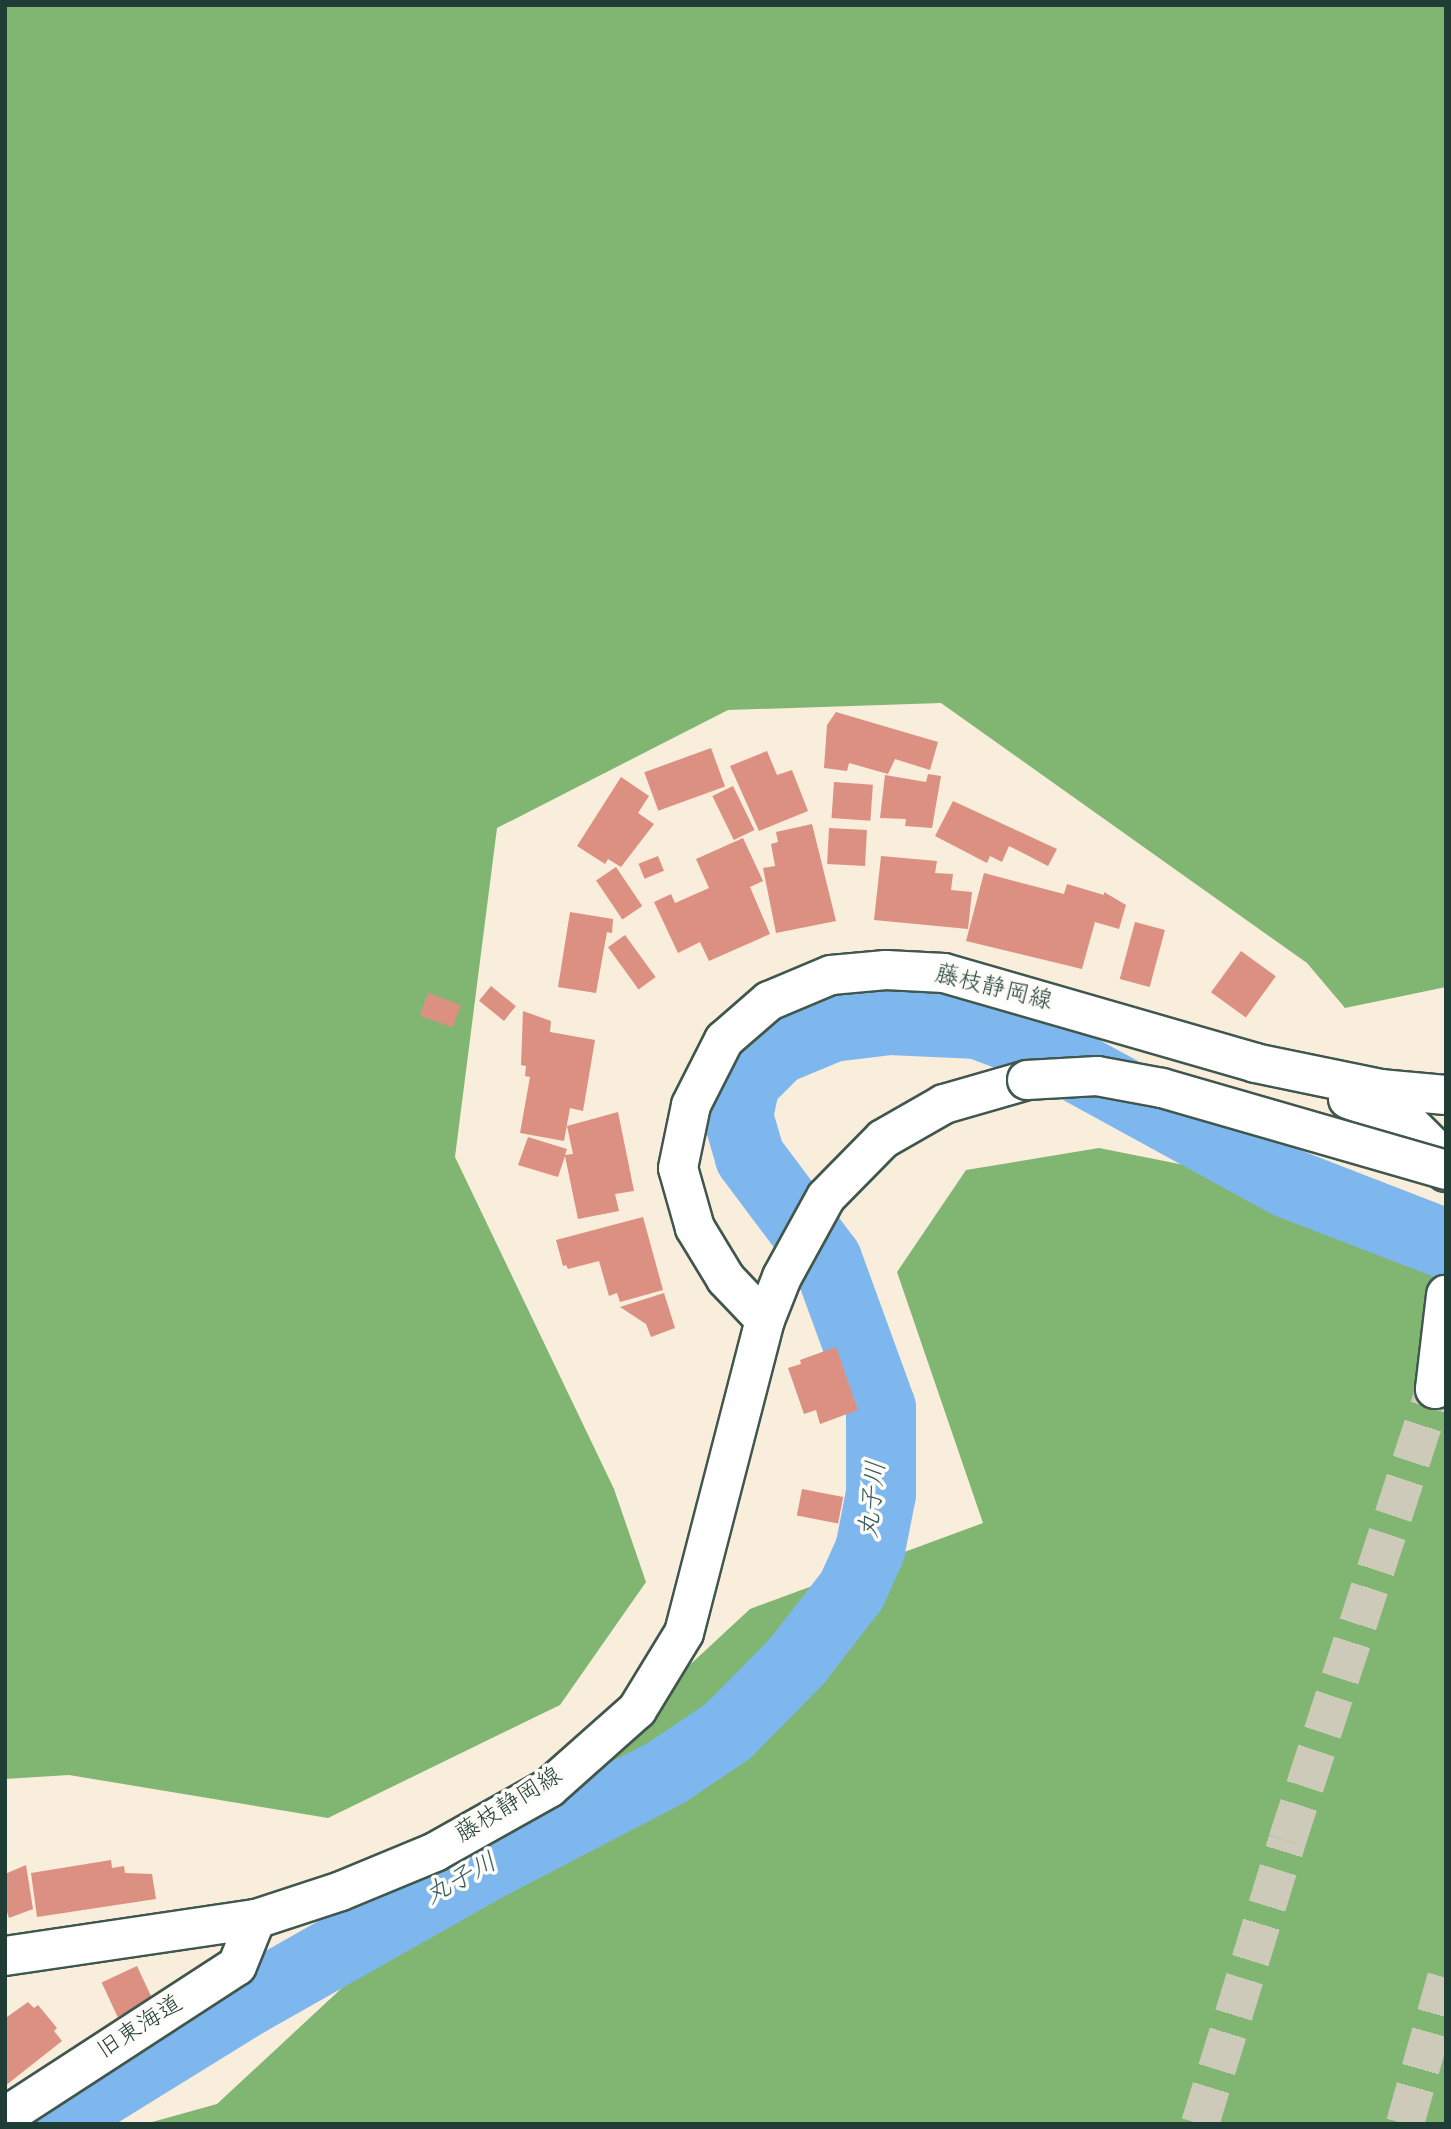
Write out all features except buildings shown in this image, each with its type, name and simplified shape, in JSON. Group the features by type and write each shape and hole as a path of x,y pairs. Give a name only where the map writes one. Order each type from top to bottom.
{"main road":[{"name":"藤枝静岡線","path":"765,1320 726,1279 695,1228 678,1168 691,1105 724,1040 769,1001 831,975 886,970 944,973 1255,1063"},
{"path":"1255,1063 1380,1089 1446,1095"},
{"path":"1255,1063 1408,1122 1437,1151 1446,1171"},
{"name":"藤枝静岡線","path":"5,1956 256,1919 341,1891 435,1852 549,1788 637,1710 684,1633 765,1320 782,1277 826,1197 883,1139 944,1104 1027,1080 1097,1076 1162,1088 1446,1171"},
{"path":"1440,1374 1446,1295"},
{"name":"旧東海道","path":"9,2117 237,1966 256,1919"}],"green space":[{"path":"5,5 1446,5 1446,987 1345,1008 1307,963 941,703 728,710 497,828 455,1157 614,1489 646,1582 560,1705 328,1818 69,1775 5,1779"},
{"path":"1099,1148 1446,1217 1446,2124 145,2124 217,2104 750,1609 983,1523 897,1272 966,1170"}],"waterway":[{"name":"丸子川","path":"63,2124 75,2108 250,2000 487,1866 666,1773 728,1731 797,1661 852,1590 870,1550 881,1494 881,1408 827,1260 750,1157 738,1116 745,1082 777,1050 832,1027 890,1020 978,1024 1043,1049 1288,1183 1446,1244"}],"tunnel":[{"path":"1200,2124 1287,1841 1435,1389"},
{"path":"1405,2124 1446,1978"}]}
